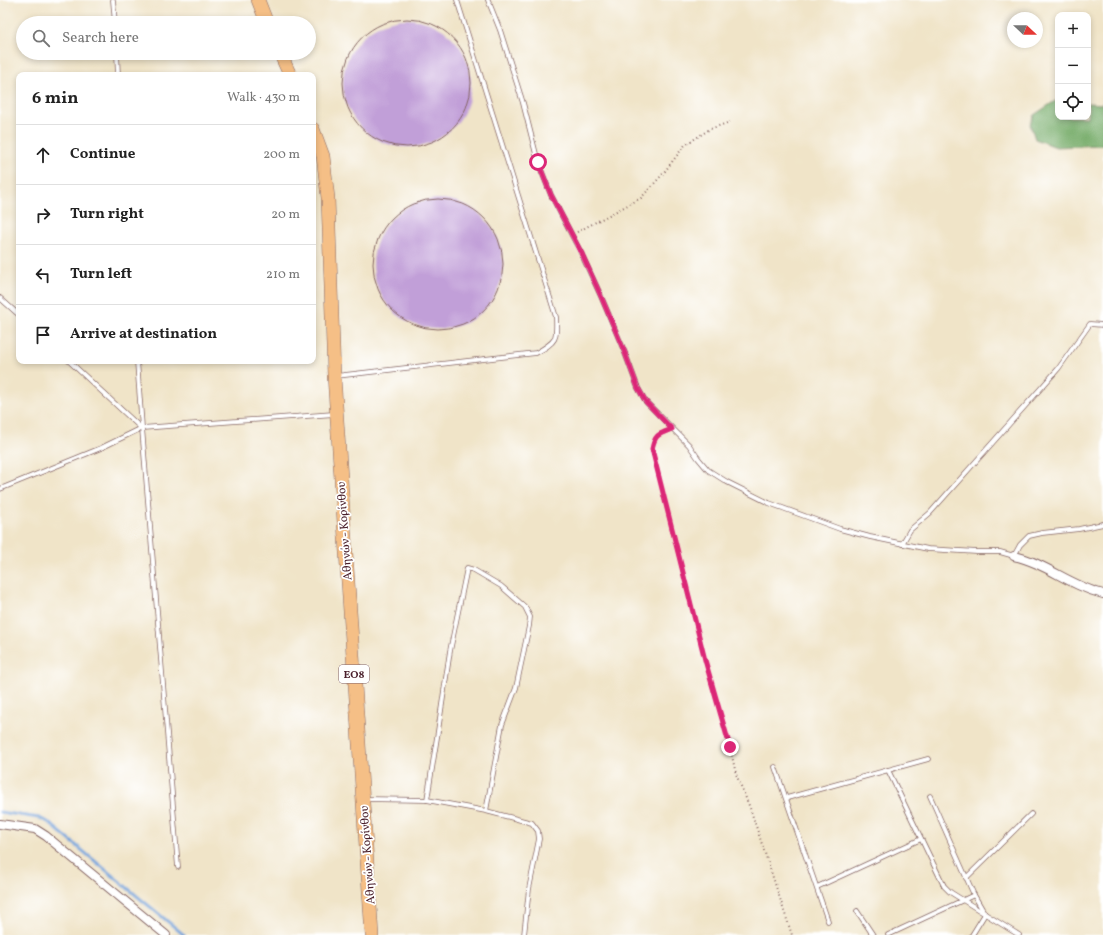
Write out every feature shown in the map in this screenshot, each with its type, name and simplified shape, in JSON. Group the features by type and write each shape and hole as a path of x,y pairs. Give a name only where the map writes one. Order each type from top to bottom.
{"main road":[{"path":"258,0 264,16"},
{"path":"283,60 289,72"},
{"name":"Αθηνών - Κορίνθου","path":"316,137 323,156 328,198 336,414 372,935"}],"street":[{"path":"1014,556 1036,563 1077,585 1103,594"},
{"path":"0,824 35,829 46,836 166,935"}],"lane":[{"path":"113,0 114,16"},
{"path":"334,376 536,353 549,346 555,340 557,331 556,317 458,0"},
{"path":"488,0 500,30 523,103 538,162 551,195 600,294 638,388 646,402 689,445 708,470 743,491 769,503 840,529 902,544 928,548 953,551 1000,552 1014,556 1020,545 1029,536 1103,524"},
{"path":"117,60 118,72"},
{"path":"0,298 16,312"},
{"path":"902,544 910,530 930,513 1058,369 1090,324 1103,325"},
{"path":"72,364 142,428"},
{"path":"137,364 178,867"},
{"path":"0,489 101,448 142,428 336,414"},
{"path":"427,800 450,651 467,568 474,570 501,586 524,607 530,617 516,688 502,725 486,811"},
{"path":"787,798 928,760"},
{"path":"775,767 787,798 828,921"},
{"path":"888,770 944,886 950,892 1019,935"},
{"path":"930,796 966,878 985,914"},
{"path":"363,799 427,800 486,811 532,823 538,831 539,839 528,890 524,935"},
{"path":"966,878 1031,814"},
{"path":"817,887 921,839"},
{"path":"888,935 974,895"},
{"path":"857,911 872,935"},
{"path":"972,935 985,914"}],"path":[{"path":"572,235 641,198 662,175 685,145 710,129 730,122"},
{"path":"672,429 661,433 654,439 652,449 705,660 730,747 736,774 750,808 792,935"}],"green space":[{"path":"1055,101 1055,120 1091,120 1091,103 1103,104 1103,145 1056,147 1035,139 1030,124 1034,115"}],"building":[{"path":"407,19 419,20 431,24 452,38 466,59 470,71 470,95 466,107 452,128 431,142 419,146 407,147 395,146 383,142 362,128 348,107 344,95 343,83 344,71 348,59 362,38 383,24 395,20"},
{"path":"444,199 469,206 484,218 496,233 502,251 502,277 496,295 484,310 469,322 451,328 432,329 407,322 392,310 380,295 374,277 373,258 380,233 392,218 407,206 425,200"}],"waterway":[{"path":"0,812 39,818 48,822 184,935"}],"route":[{"path":"538,162 551,195 582,254 600,294 638,388 646,402 672,429 661,433 654,439 652,449 705,660 730,747"}]}
